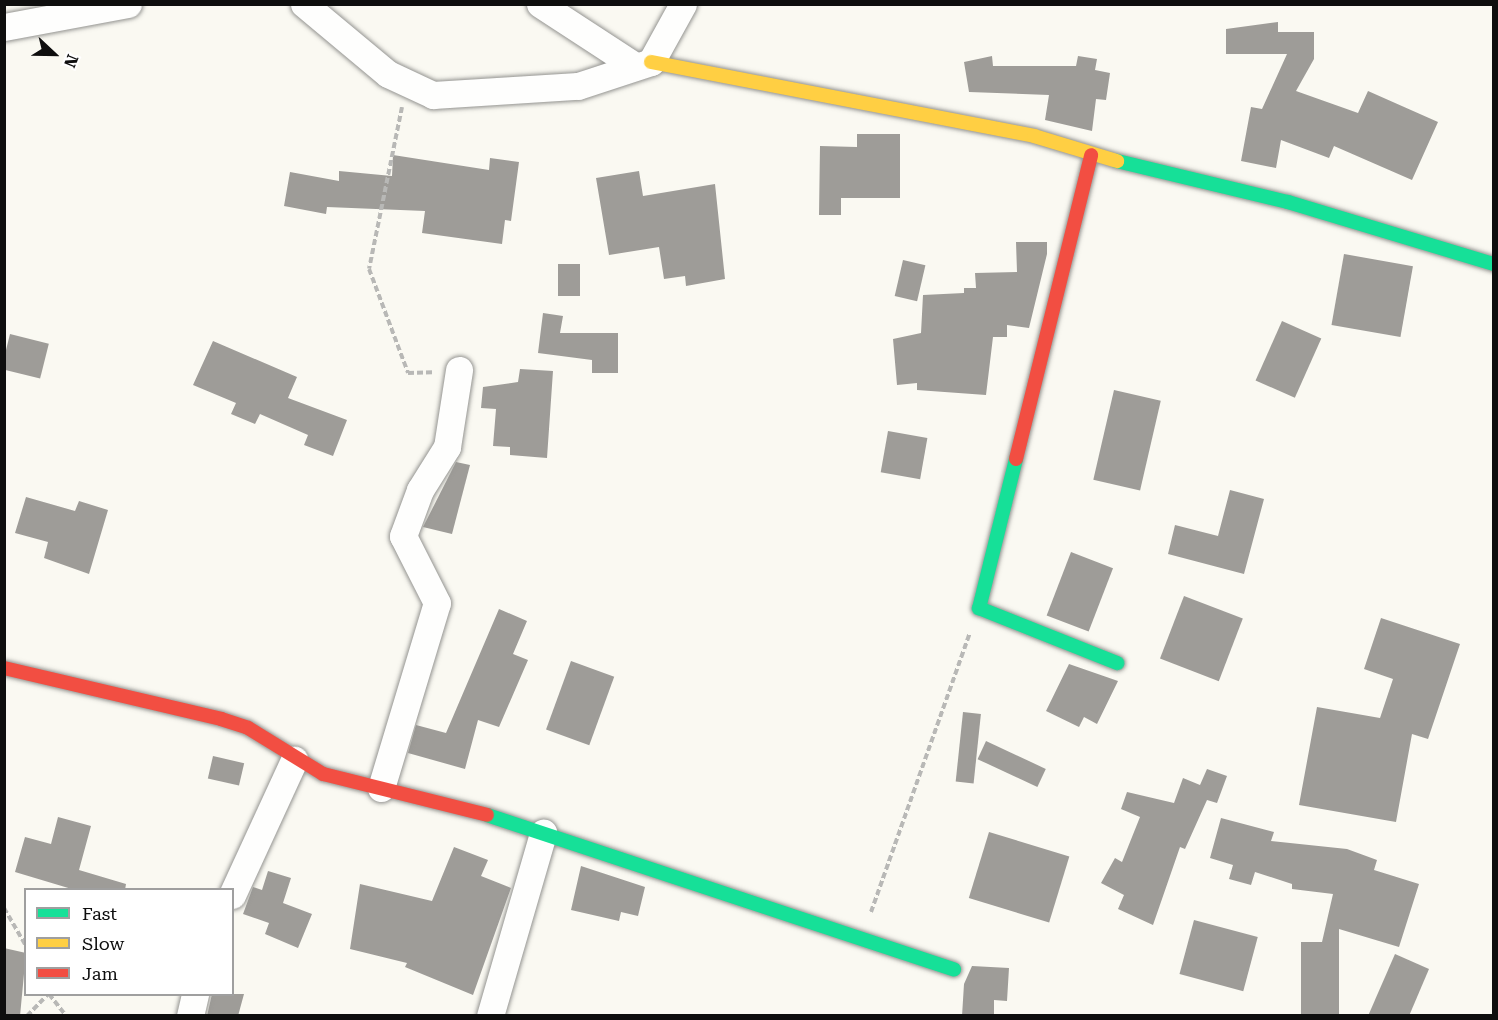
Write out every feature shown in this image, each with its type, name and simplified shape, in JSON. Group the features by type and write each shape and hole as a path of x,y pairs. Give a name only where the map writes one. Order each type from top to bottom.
{"street":[{"path":"4,27 128,4"},
{"path":"304,4 410,87 433,95 534,91 578,86 643,64 683,4"},
{"path":"540,4 643,64 1034,136 1091,155 1288,202 1494,264"},
{"path":"1091,155 979,608 1118,663"},
{"path":"381,788 437,603 403,536 420,490 447,447 459,370"},
{"path":"4,668 221,719 267,739 294,760 381,788 543,833 860,941 954,969"},
{"path":"234,891 294,760"},
{"path":"490,1016 543,833"},
{"path":"190,1016 195,996"}],"path":[{"path":"410,87 396,124 369,269 408,373 459,370"},
{"path":"860,941 979,608"},
{"path":"4,908 24,943"},
{"path":"27,1016 47,996"},
{"path":"51,996 66,1016"}],"building":[{"path":"1278,22 1278,32 1314,32 1314,59 1296,91 1358,113 1368,91 1438,122 1412,180 1334,146 1329,158 1281,140 1276,168 1241,161 1251,107 1262,109 1287,54 1226,54 1226,29"},
{"path":"992,56 993,66 1076,66 1078,56 1097,59 1095,70 1110,73 1106,100 1096,99 1092,131 1045,120 1049,95 969,92 964,62"},
{"path":"857,134 900,134 900,198 841,198 841,215 819,215 820,146 857,147"},
{"path":"393,155 489,170 490,158 519,162 511,221 505,220 502,244 422,233 425,211 327,207 326,214 284,206 290,172 339,181 339,171 392,176"},
{"path":"639,171 643,196 715,184 725,279 686,286 685,276 664,279 659,247 609,255 596,178"},
{"path":"1016,242 1047,242 1047,254 1029,328 1007,325 1007,337 993,337 986,395 917,390 917,383 897,385 893,339 921,333 923,295 964,293 964,288 976,288 975,273 1017,272"},
{"path":"1344,254 1413,266 1400,337 1331,325"},
{"path":"903,260 925,265 917,301 895,296"},
{"path":"558,264 580,264 580,296 558,296"},
{"path":"543,313 563,316 560,333 618,333 618,373 592,373 592,360 538,353"},
{"path":"1282,321 1321,338 1295,398 1256,380"},
{"path":"10,334 49,344 40,379 4,370 4,358"},
{"path":"213,341 297,377 288,398 347,420 333,456 304,445 308,435 260,414 255,424 231,414 236,403 193,385"},
{"path":"520,369 553,371 547,458 510,455 510,447 493,446 496,409 481,408 483,387 518,382"},
{"path":"1114,390 1161,401 1140,490 1093,480"},
{"path":"888,431 927,438 920,479 881,472"},
{"path":"456,462 470,465 452,534 423,527"},
{"path":"1230,490 1264,499 1244,574 1168,554 1175,525 1218,536"},
{"path":"26,497 75,511 79,501 108,510 89,574 44,558 48,542 15,533"},
{"path":"1071,552 1113,568 1089,632 1047,615"},
{"path":"1184,596 1243,619 1219,681 1160,659"},
{"path":"499,609 527,621 513,654 528,660 499,727 478,720 465,769 408,753 416,725 446,733"},
{"path":"1381,618 1460,644 1428,739 1412,734 1396,822 1299,805 1317,707 1380,718 1393,679 1364,669"},
{"path":"571,661 614,677 589,745 546,730"},
{"path":"1069,664 1118,681 1097,724 1084,717 1079,727 1046,711"},
{"path":"963,712 981,714 974,783 956,782"},
{"path":"986,741 1046,769 1037,787 978,759"},
{"path":"213,756 244,763 239,786 208,778"},
{"path":"1207,769 1227,776 1217,803 1207,800 1185,849 1180,847 1153,925 1118,909 1124,895 1101,883 1115,858 1122,862 1140,817 1121,809 1127,792 1174,803 1183,778 1200,785"},
{"path":"58,817 91,826 79,870 126,884 125,888 68,888 15,872 25,837 51,844"},
{"path":"1221,818 1274,832 1271,841 1347,849 1377,860 1374,870 1419,884 1399,947 1339,929 1339,1016 1301,1016 1301,942 1322,942 1333,894 1292,889 1292,884 1255,872 1251,885 1229,879 1233,865 1210,858"},
{"path":"989,832 1069,857 1049,923 969,898"},
{"path":"454,847 488,860 481,876 511,888 473,995 405,967 407,963 350,949 360,884 432,901"},
{"path":"581,866 645,887 638,916 621,912 619,921 571,910"},
{"path":"268,871 291,878 283,903 312,914 298,948 265,934 269,923 243,914 253,887 262,890"},
{"path":"1194,920 1258,937 1243,991 1180,974"},
{"path":"4,948 24,953 24,974 20,1016 4,1016"},
{"path":"1395,954 1429,969 1409,1016 1368,1016"},
{"path":"972,966 1009,968 1007,1001 994,1000 994,1016 962,1016 964,984"},
{"path":"244,994 238,1016 207,1016 212,996"}],"traffic: fast":[{"path":"1117,161 1288,202 1494,264"},
{"path":"1016,459 979,608 1117,663"},
{"path":"487,815 954,969"}],"traffic: slow":[{"path":"651,62 1034,136 1117,161"}],"traffic: jam":[{"path":"1016,459 1091,155"},
{"path":"4,668 221,719 248,728 323,774 487,815"}]}
